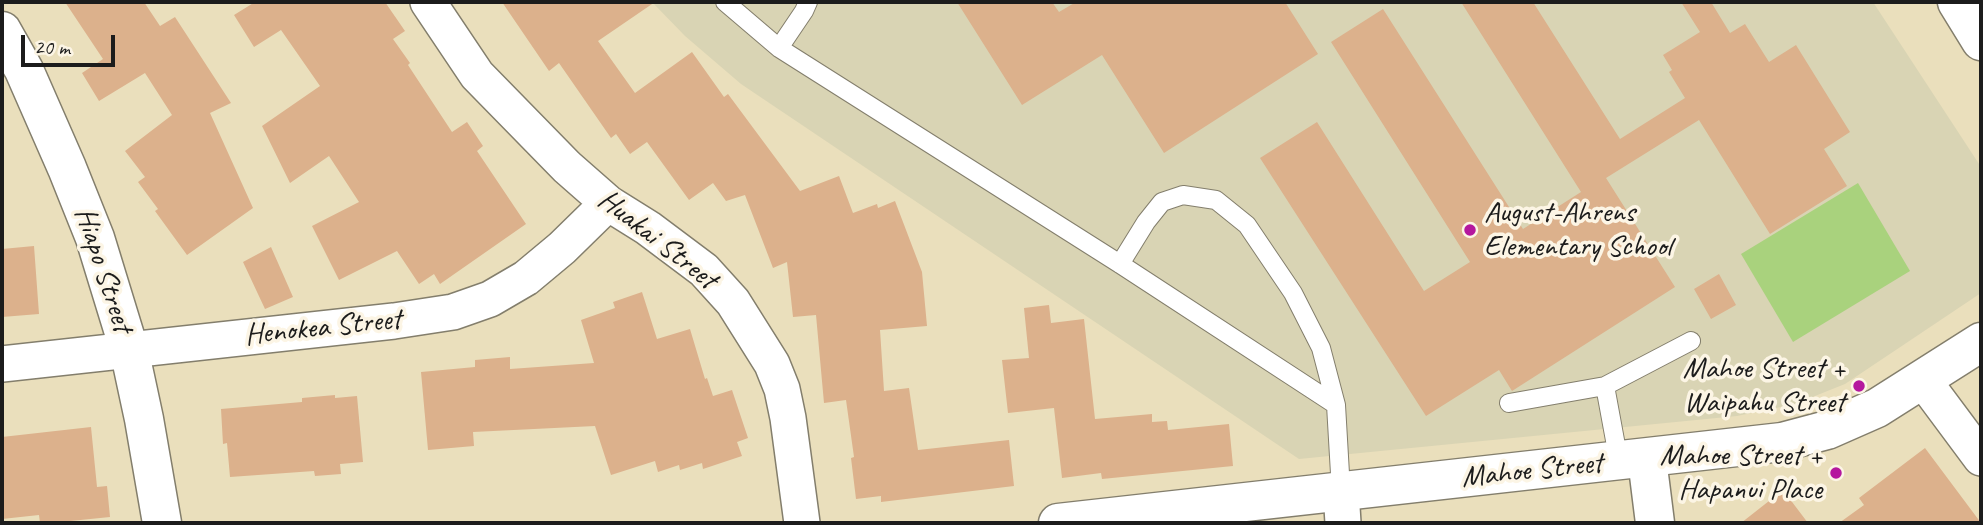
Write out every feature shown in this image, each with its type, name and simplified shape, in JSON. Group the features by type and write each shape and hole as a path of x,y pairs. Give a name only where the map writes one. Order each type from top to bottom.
{"street":[{"name":"Huakai Street","path":"428,2 477,75 567,167 608,203 648,228 704,270 733,302 772,364 782,389 802,523"},
{"path":"1957,2 1981,41"},
{"name":"Hiapo Street","path":"2,31 24,70 95,238 129,349 162,523"},
{"name":"Henokea Street","path":"2,364 394,321 453,312 490,299 526,278 562,248 608,203"},
{"name":"Mahoe Street","path":"1058,523 1342,507 1633,460 1783,442 1827,430 1877,408 1981,342"},
{"path":"1923,380 1981,458"},
{"path":"1633,460 1655,523"}],"lane":[{"path":"725,2 779,48 1120,264 1336,405"},
{"path":"779,48 808,2"},
{"path":"1120,264 1162,202 1183,195 1216,200 1247,225 1293,293 1321,348 1336,405 1342,507"},
{"path":"1509,403 1605,386 1691,341"},
{"path":"1605,386 1633,460"}],"shaded area":[{"name":"August-Ahrens Elementary School","path":"652,2 1873,2 1981,167 1981,293 1845,384 1795,404 1737,416 1299,459 741,84 685,36"}],"green space":[{"path":"1858,183 1910,271 1793,342 1741,254"}],"building":[{"path":"65,2 144,2 160,26 175,17 231,103 210,113 253,208 187,255 155,211 158,209 138,182 145,177 125,151 172,115 145,73 99,101 82,73 103,59"},
{"path":"255,2 385,2 405,31 393,39 410,63 408,65 452,132 467,122 483,146 477,151 526,224 440,284 434,274 419,284 397,251 339,280 312,226 359,202 329,156 290,183 262,126 320,86 281,30 254,47 234,15"},
{"path":"502,2 655,2 598,41 635,93 692,52 724,97 728,94 800,191 839,176 853,213 895,201 922,272 927,326 880,330 884,391 909,388 918,450 1009,440 1014,486 881,502 881,496 856,499 851,458 854,457 846,400 824,403 816,315 793,317 787,262 773,268 745,195 726,201 713,183 689,200 647,142 630,154 616,134 611,138 559,63 549,71"},
{"path":"957,2 1052,2 1059,12 1076,2 1285,2 1318,54 1164,153 1102,55 1022,105"},
{"path":"1461,2 1533,2 1620,139 1685,98 1669,72 1672,70 1663,55 1700,32 1681,2 1711,2 1730,33 1745,24 1769,62 1796,45 1850,132 1824,149 1847,186 1770,234 1699,120 1606,178 1675,287 1512,391 1499,370 1426,416 1260,158 1317,122 1424,291 1470,262 1331,42 1383,9 1523,229 1581,192"},
{"path":"34,246 39,314 2,317 2,249"},
{"path":"271,247 293,297 265,309 243,262"},
{"path":"1719,274 1736,305 1711,319 1694,289"},
{"path":"642,292 657,339 690,329 713,396 732,390 748,438 737,442 742,456 703,469 702,463 680,470 679,465 658,472 655,461 611,475 595,426 473,432 474,446 428,450 421,372 475,367 475,360 510,357 510,369 594,363 581,320 615,308 613,302"},
{"path":"1049,305 1051,323 1084,319 1095,419 1152,414 1152,422 1167,421 1168,430 1229,424 1233,466 1102,479 1101,473 1062,478 1054,408 1008,413 1002,360 1029,358 1024,308"},
{"path":"335,395 335,398 357,396 363,462 340,464 341,474 315,476 314,471 230,477 227,443 223,444 221,409 302,402 302,398"},
{"path":"91,427 97,487 107,486 110,517 51,523 40,523 39,515 2,519 2,437"},
{"path":"1925,448 1981,523 1839,523 1864,505 1859,498"},
{"path":"1783,490 1808,523 1741,523"}],"place":[{"name":"August-Ahrens Elementary School","path":"1470,230"},
{"name":"Mahoe Street + Waipahu Street","path":"1859,386"},
{"name":"Mahoe Street + Hapanui Place","path":"1836,473"}]}
